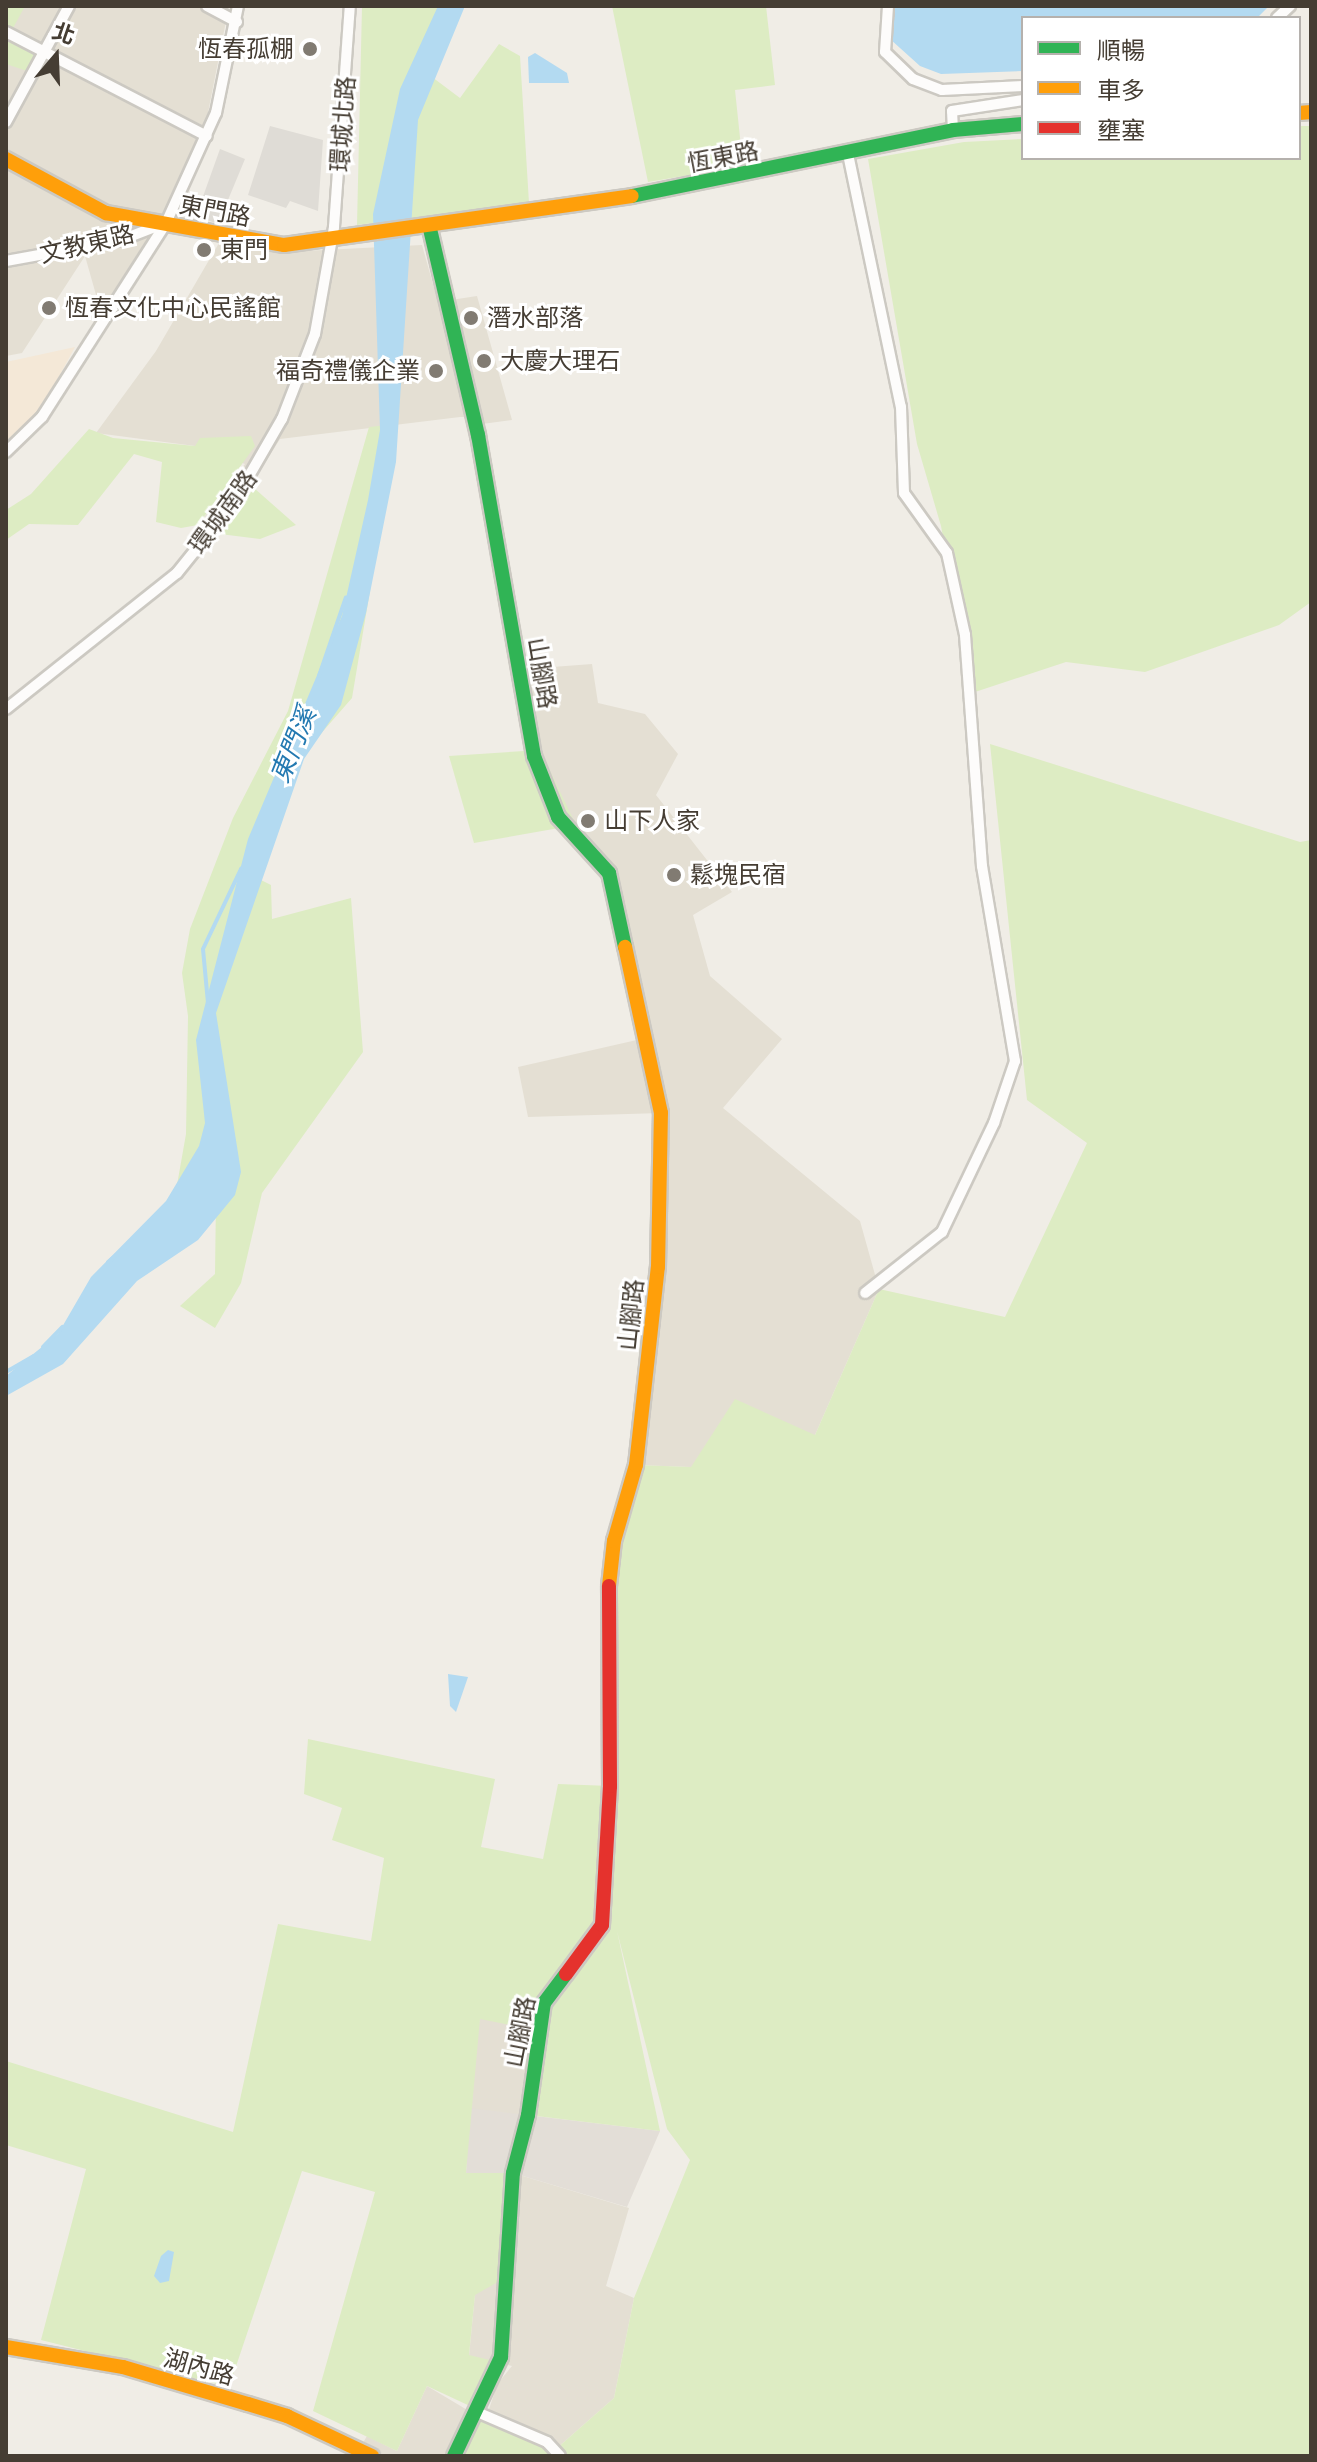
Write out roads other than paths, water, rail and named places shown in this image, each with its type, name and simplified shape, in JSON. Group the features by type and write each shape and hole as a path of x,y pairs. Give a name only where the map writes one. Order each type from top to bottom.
{"street":[{"path":"6,122 69,6"},
{"path":"207,6 237,22"},
{"path":"6,452 42,417 166,223 207,136 237,22 238,6"},
{"name":"環城北路","path":"331,242 350,6"},
{"path":"888,6 885,52 913,79 942,90 1021,86"},
{"path":"6,32 207,136"},
{"path":"953,130 952,111 1021,100"},
{"name":"恆東路","path":"425,230 848,154 953,130 1021,124"},
{"path":"848,154 901,407 904,493 947,553 965,635 982,866 1015,1061 994,1123 942,1232 865,1293"},
{"name":"東門路","path":"6,159 106,213 284,245 425,230"},
{"name":"文教東路","path":"6,261 121,240 166,223"},
{"name":"山腳路","path":"425,230 478,435 534,756 558,817 609,873 661,1113 658,1267 644,1399 636,1465 614,1541 605,1617 610,1786 602,1925 544,2003 528,2115 513,2173 510,2275 501,2357 454,2456"},
{"name":"環城南路","path":"6,709 144,604 177,573 234,502 276,430 315,334 331,242"},
{"name":"湖內路","path":"6,2347 123,2367 248,2404 287,2416 372,2456"},
{"path":"477,2412 547,2442 560,2456"}],"water":[{"path":"438,6 465,6 418,120 396,462 366,613 341,705 304,759 216,1013 241,1172 235,1195 198,1240 137,1281 63,1364 6,1396 6,1376 58,1334 91,1277 166,1201 199,1146 205,1123 196,1040 248,839 342,616 368,500 380,430 373,214 400,89"},
{"path":"889,6 1269,6 1259,16 1021,16 1021,71 941,74 920,66 890,39"},
{"path":"535,53 567,73 569,83 529,83 528,57"},
{"path":"448,1674 468,1677 456,1712 450,1706"},
{"path":"168,2250 174,2252 169,2281 160,2283 154,2276 161,2256"}],"waterway":[{"name":"東門溪","path":"319,676 346,597"},
{"name":"東門溪","path":"208,1003 203,949 241,869"},
{"name":"東門溪","path":"108,1262 128,1245"},
{"name":"東門溪","path":"43,1347 62,1327"},
{"name":"東門溪","path":"6,1372 34,1356"}],"place":[{"name":"恆春孤棚","path":"310,49"},
{"name":"東門","path":"204,250"},
{"name":"恆春文化中心民謠館","path":"49,308"},
{"name":"潛水部落","path":"471,318"},
{"name":"大慶大理石","path":"484,361"},
{"name":"福奇禮儀企業","path":"436,371"},
{"name":"山下人家","path":"588,821"},
{"name":"鬆塊民宿","path":"674,875"}]}
